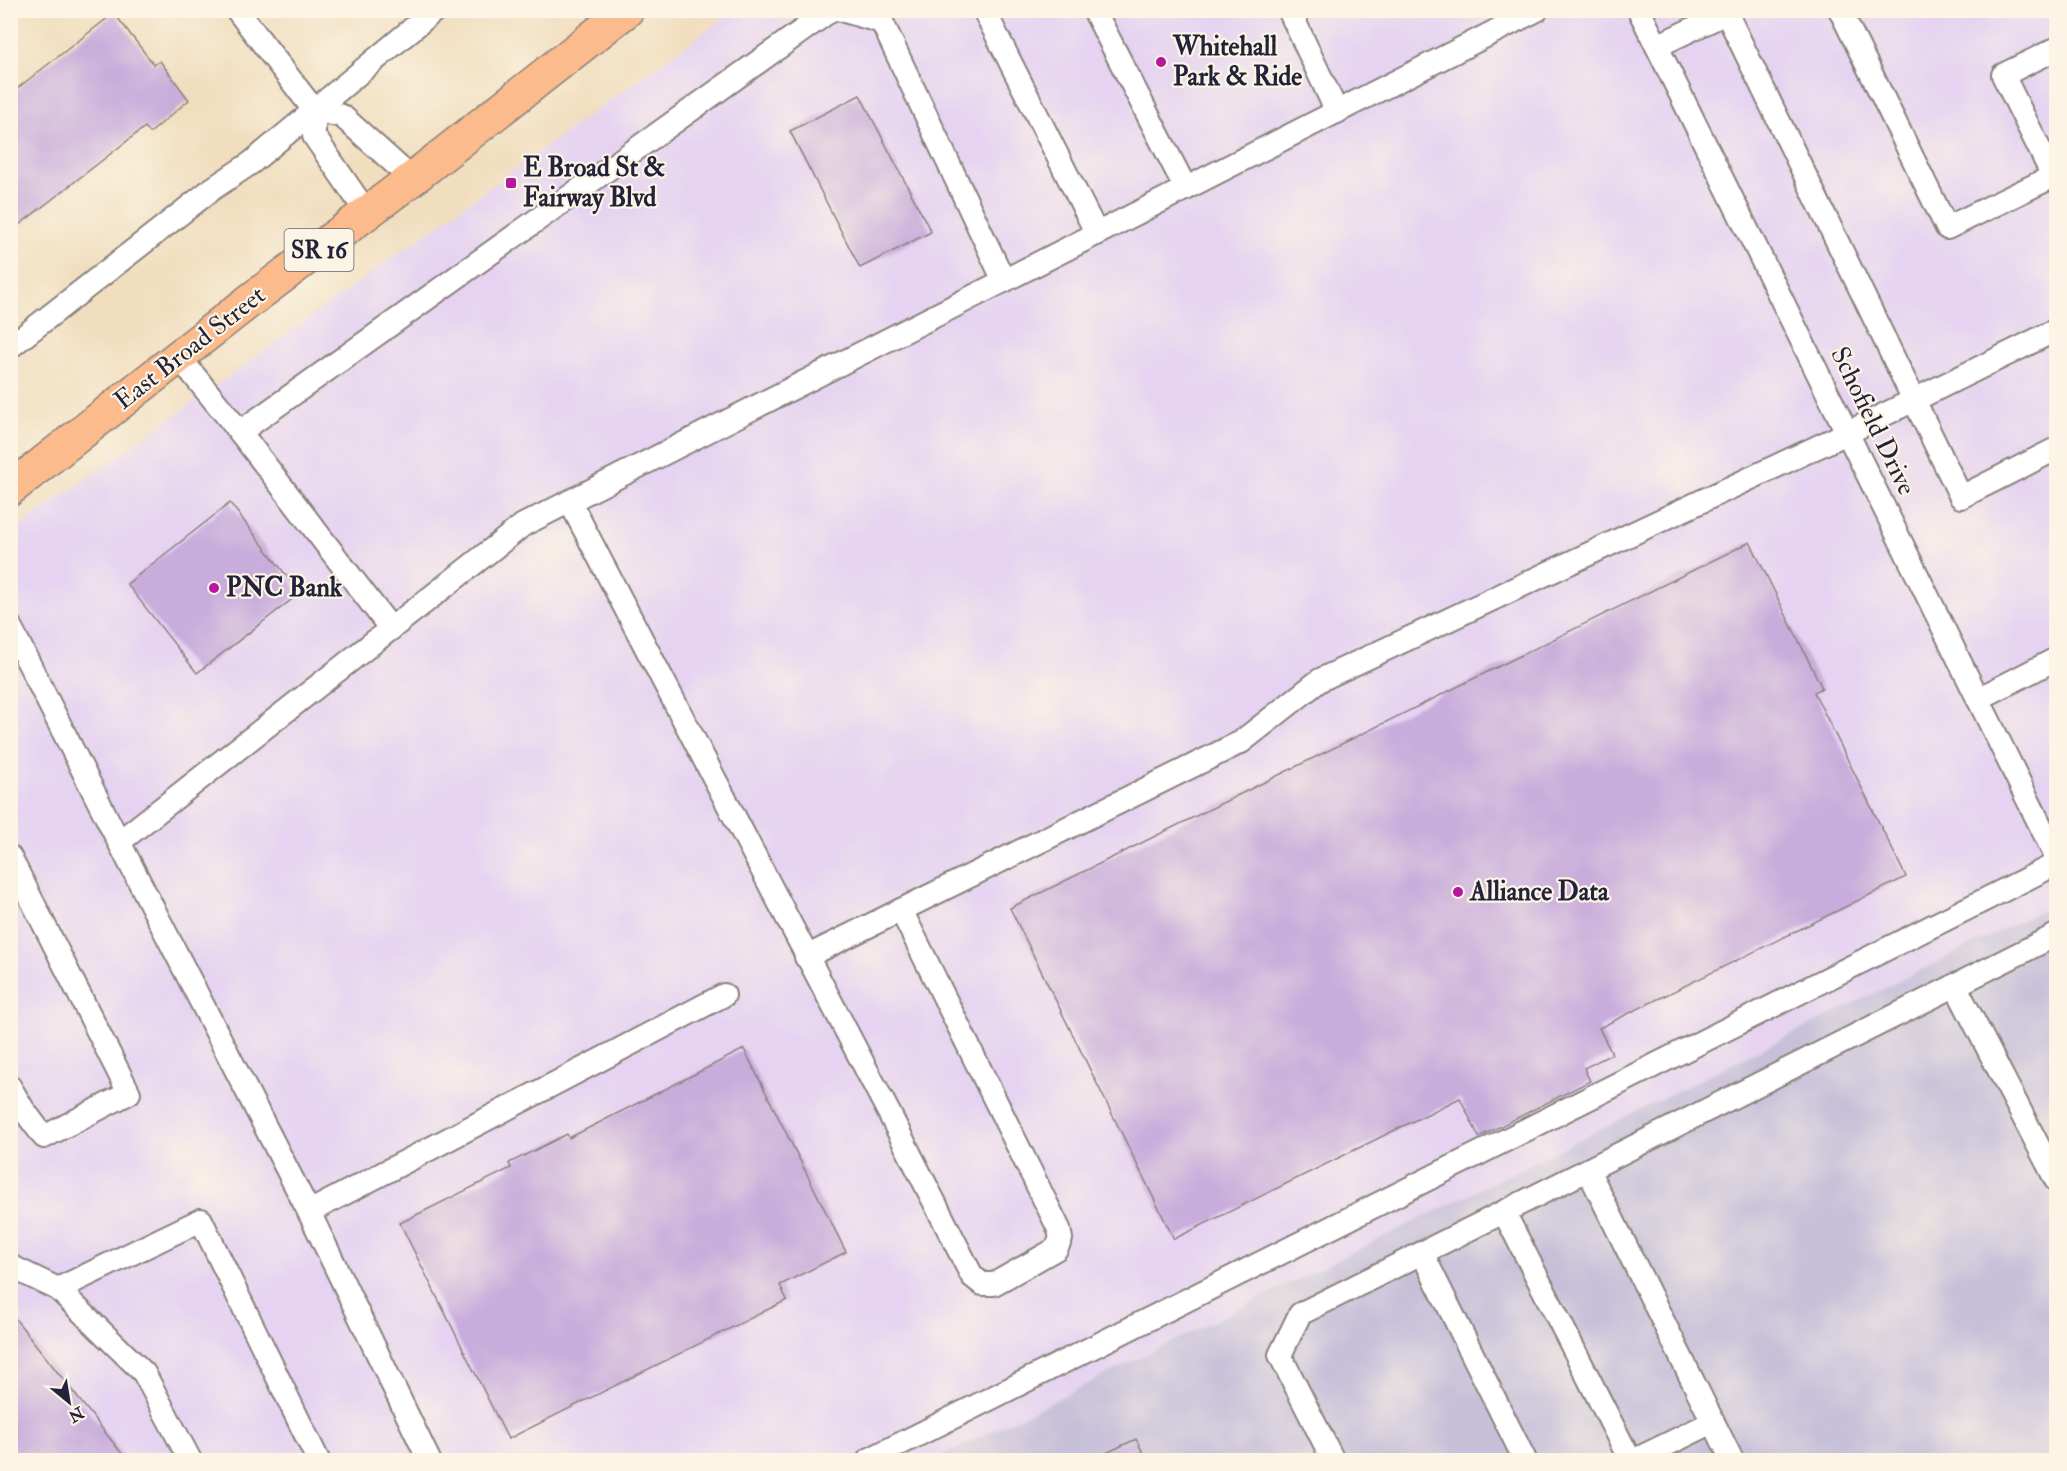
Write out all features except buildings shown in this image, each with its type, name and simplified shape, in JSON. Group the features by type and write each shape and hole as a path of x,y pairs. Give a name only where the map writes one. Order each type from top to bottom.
{"main road":[{"name":"East Broad Street","path":"10,489 627,10"}],"lane":[{"path":"237,10 314,110 314,136 367,213"},
{"path":"10,347 212,189 250,163 435,10"},
{"path":"240,432 831,10"},
{"path":"841,10 882,22 1004,281"},
{"path":"984,10 1097,234"},
{"path":"1094,10 1186,189"},
{"path":"1289,10 1337,112"},
{"path":"118,842 523,525 1537,10"},
{"name":"Schofield Drive","path":"1639,10 2056,857"},
{"path":"1840,10 1947,228 2055,175 2003,75 2056,49"},
{"path":"1657,46 1725,11 1961,497 2056,449"},
{"path":"314,110 342,116 412,179"},
{"path":"806,957 1241,742 1320,680 1847,433 2056,330"},
{"path":"179,357 240,432 391,629"},
{"path":"570,502 972,1276 982,1284 994,1284 1056,1249 1061,1239 1048,1208 901,910"},
{"path":"10,626 118,842 309,1212 429,1461"},
{"path":"1978,699 2056,659"},
{"path":"10,857 129,1093 45,1137 17,1113 10,1087"},
{"path":"868,1461 2056,864"},
{"path":"1333,1461 1280,1355 1300,1314 2056,935"},
{"path":"1956,985 2056,1180"},
{"path":"309,1212 724,995"},
{"path":"1588,1170 1732,1461"},
{"path":"1504,1212 1630,1461"},
{"path":"57,1289 201,1220 318,1461"},
{"path":"1422,1253 1525,1461"},
{"path":"10,1266 57,1289 144,1373 190,1461"},
{"path":"1635,1461 1713,1422"}],"shaded area":[{"path":"734,11 2056,11 2056,903 934,1460 11,1460 10,534"},
{"path":"2056,903 2056,1460 934,1460"}],"place":[{"name":"Whitehall Park & Ride","path":"1161,62"},
{"name":"E Broad St & Fairway Blvd","path":"511,183"},
{"name":"PNC Bank","path":"214,588"},
{"name":"Alliance Data","path":"1458,892"}]}
